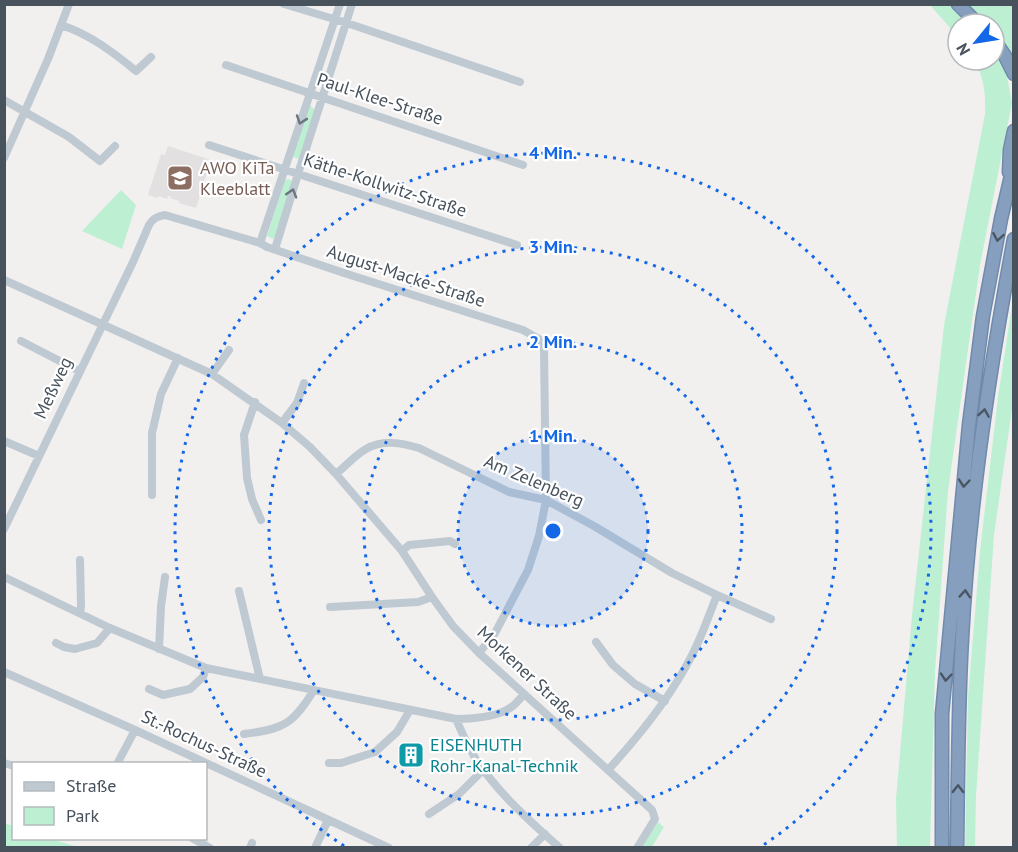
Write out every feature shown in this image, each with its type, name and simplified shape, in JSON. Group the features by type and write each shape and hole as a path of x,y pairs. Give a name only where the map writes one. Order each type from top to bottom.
{"highway":[{"path":"1006,58 1014,74"},
{"path":"1009,180 1014,131"},
{"path":"942,848 942,714 969,425 983,316 1014,163"},
{"path":"957,848 962,639 968,555 982,428 999,315 1014,239"},
{"path":"999,315 1009,299 1014,275"}],"street":[{"path":"4,158 8,141 26,112 69,4"},
{"path":"284,4 520,82"},
{"path":"260,243 340,4"},
{"path":"275,249 352,4"},
{"path":"61,25 78,30 136,71 151,57"},
{"name":"Paul-Klee-Straße","path":"226,65 523,165"},
{"path":"4,100 69,137 100,161 115,147"},
{"name":"Käthe-Kollwitz-Straße","path":"209,146 517,245"},
{"name":"August-Macke-Straße","path":"132,262 152,220 165,215 260,243 523,330 539,339 544,349 546,500 539,536 528,570 495,633 478,653"},
{"name":"Meßweg","path":"4,529 132,262"},
{"name":"Morkener Straße","path":"4,280 212,374 255,402 310,447 402,550 453,626 478,653 652,810 655,819 636,848"},
{"path":"21,341 79,371"},
{"path":"212,374 229,350"},
{"path":"152,495 152,433 161,394 178,358"},
{"path":"282,423 297,403 304,383"},
{"path":"255,402 244,435 247,478 252,499 261,520"},
{"path":"4,441 39,456"},
{"name":"Am Zelenberg","path":"336,474 366,449 378,444 404,443 419,448 509,492 546,500 672,573 771,619"},
{"path":"402,550 409,544 450,541 455,544"},
{"path":"80,560 80,613"},
{"path":"159,649 165,577"},
{"path":"4,578 110,628 206,668 456,719 471,719 503,713 524,694"},
{"path":"239,591 260,679"},
{"path":"608,770 665,701 692,654 717,595"},
{"path":"330,607 418,602 432,597"},
{"path":"56,643 75,649 97,643 110,628"},
{"path":"596,642 613,665 635,684 665,701"},
{"path":"149,689 163,695 190,689 203,677 206,668"},
{"name":"St.-Rochus-Straße","path":"4,672 204,762"},
{"path":"244,734 269,731 289,722 303,708 314,690"},
{"path":"329,763 341,763 375,752 396,732 410,710"},
{"path":"456,719 467,743 496,787 560,848"},
{"path":"118,762 135,730"},
{"name":"St.-Rochus-Straße","path":"207,764 389,848"},
{"path":"429,813 459,794 483,770"},
{"path":"315,848 328,820"},
{"path":"531,848 545,834"},
{"path":"196,840 210,848"}],"shaded area":[{"name":"AWO KiTa Kleeblatt","path":"168,146 211,160 196,208 179,203 170,198 171,196 167,199 148,195 161,154 165,155"}],"green space":[{"path":"930,5 950,5 957,12 946,12 946,23"},
{"path":"966,5 1013,5 1013,65 1006,54 1006,12 973,12"},
{"path":"1006,71 1012,103 980,265 948,491 935,672 930,847 897,847 896,799 912,615 944,325 985,114 984,86 980,73"},
{"path":"311,106 315,110 300,159 293,155 308,107"},
{"path":"289,179 292,184 274,239 267,236 285,180"},
{"path":"121,190 136,205 122,249 82,231"},
{"path":"1013,299 1013,402 994,535 976,796 975,847 965,847 968,697 980,551 998,397"},
{"path":"658,822 664,827 652,847 640,848"},
{"path":"4,823 12,826 12,840 54,840 78,847 5,847"}],"place":[{"name":"AWO KiTa Kleeblatt","path":"180,178"},
{"name":"EISENHUTH Rohr-Kanal-Technik","path":"411,755"}]}
